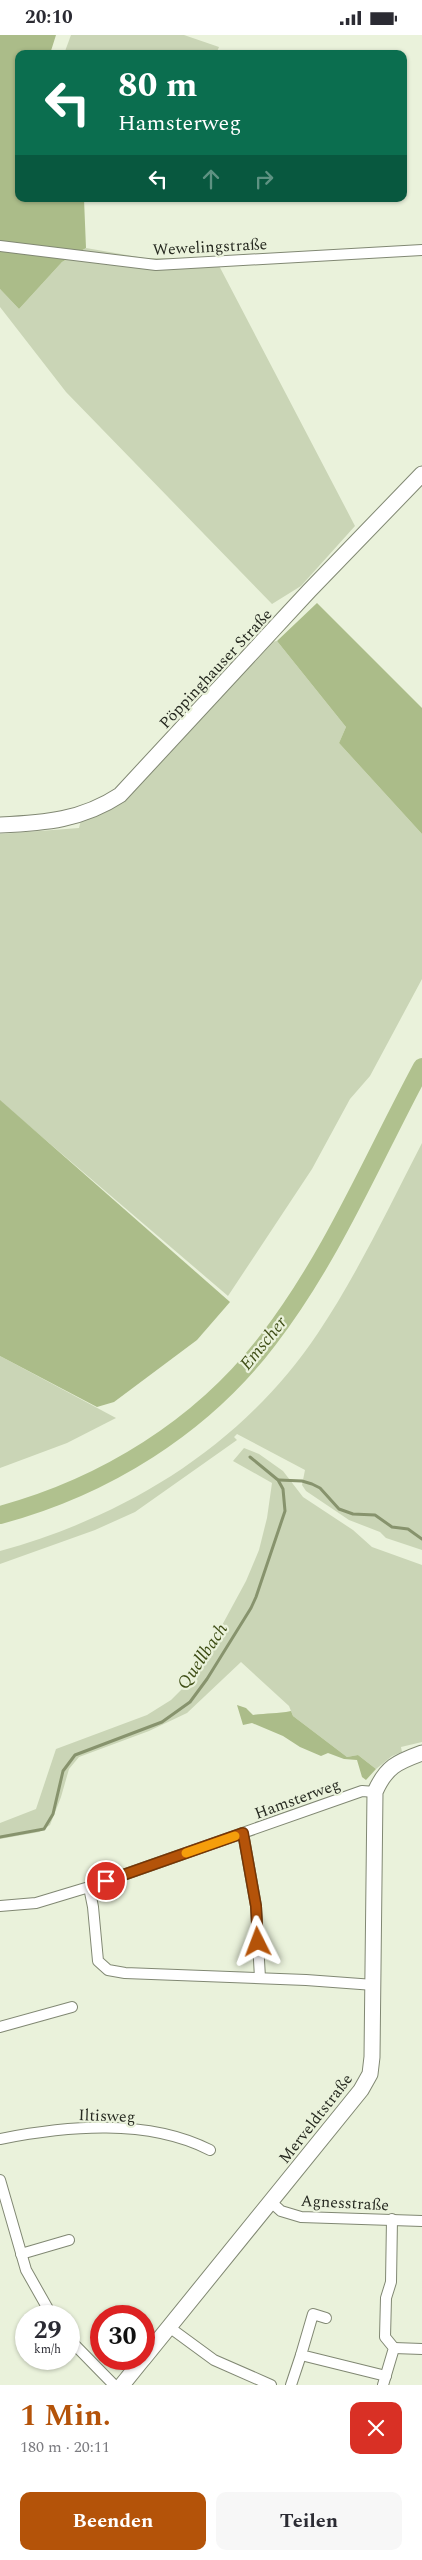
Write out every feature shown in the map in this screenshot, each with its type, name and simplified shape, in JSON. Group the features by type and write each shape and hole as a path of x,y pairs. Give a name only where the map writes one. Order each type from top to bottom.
{"main road":[{"name":"Pöppinghauser Straße","path":"0,825 69,818 90,812 120,795 309,591 422,474"},
{"name":"Merveldtstraße","path":"155,2344 361,2090 370,2074 374,1985 375,1792 382,1776 389,1769 422,1753"},
{"name":"Merveldtstraße","path":"122,2385 134,2370"}],"street":[{"name":"Wewelingstraße","path":"0,246 156,265 422,249"},
{"name":"Hamsterweg","path":"0,1907 36,1903 89,1887 362,1791 375,1792"},
{"path":"243,1833 256,1906 260,1978"},
{"path":"89,1887 93,1907 98,1961 108,1970 125,1973 260,1978 374,1985"},
{"path":"0,2027 72,2007"},
{"name":"Iltisweg","path":"0,2139 59,2130 103,2128 172,2136 196,2143 210,2150"},
{"path":"0,2180 26,2270 46,2305"},
{"name":"Agnesstraße","path":"271,2202 281,2211 301,2217 422,2221"},
{"path":"392,2219 391,2282 386,2298 385,2337 394,2348 422,2349"},
{"path":"21,2254 68,2240"},
{"path":"291,2385 313,2314 326,2318"},
{"path":"169,2327 214,2360 251,2381 271,2385"},
{"path":"300,2355 385,2380 394,2348"},
{"path":"80,2350 114,2385"}],"green space":[{"path":"0,35 56,35 51,50 15,50 15,202 84,202 86,248 62,262 19,309 0,289"},
{"path":"71,35 184,35 219,47 218,50 65,50"},
{"path":"86,248 144,258 215,258 355,526 301,586 272,604 66,392 0,307 0,289 19,309 62,262"},
{"path":"317,603 422,708 422,834 339,743 346,727 277,641"},
{"path":"277,641 346,727 339,743 422,834 422,979 370,1076 350,1099 312,1169 228,1296 0,1101 0,834 79,828 81,820 89,818 271,642"},
{"path":"0,1100 230,1302 197,1340 114,1402 97,1407 0,1356"},
{"path":"422,1143 422,1550 386,1538 380,1532 349,1520 306,1491 302,1485 305,1470 237,1434 234,1437 237,1440 135,1512 95,1530 0,1564 0,1551 47,1536 93,1518 137,1496 179,1471 218,1442 255,1409 288,1373 333,1310 373,1239"},
{"path":"0,1356 116,1418 67,1443 0,1468"},
{"path":"244,1448 259,1454 283,1471 303,1497 353,1530 372,1547 422,1565 422,1742 401,1747 402,1752 392,1756 376,1769 358,1755 347,1757 293,1716 289,1706 241,1662 187,1713 149,1731 79,1757 69,1769 50,1825 39,1832 0,1839 0,1823 36,1809 56,1749 147,1715 171,1700 183,1688 207,1653 246,1581 259,1550 267,1518 272,1483 233,1461"},
{"path":"237,1705 246,1708 253,1715 291,1711 293,1716 347,1757 358,1755 376,1769 366,1780 362,1777 357,1760 344,1759 328,1753 321,1756 300,1747 283,1736 252,1723 243,1725"}],"waterway":[{"name":"Emscher","path":"0,1515 39,1503 76,1488 148,1450 182,1426 213,1400 242,1371 268,1340 312,1275 351,1207 422,1067"},
{"name":"Quellbach","path":"0,1837 44,1829 53,1814 63,1771 75,1755 162,1722 190,1702 207,1679 251,1608 285,1511 283,1489 278,1480 250,1457"},
{"path":"279,1480 302,1481 312,1484 320,1488 339,1509 353,1514 375,1515 392,1527 408,1529 422,1539"}],"slow traffic":[{"path":"186,1853 235,1836"}],"route":[{"path":"106,1881 243,1833 256,1906 258,1942"}]}
